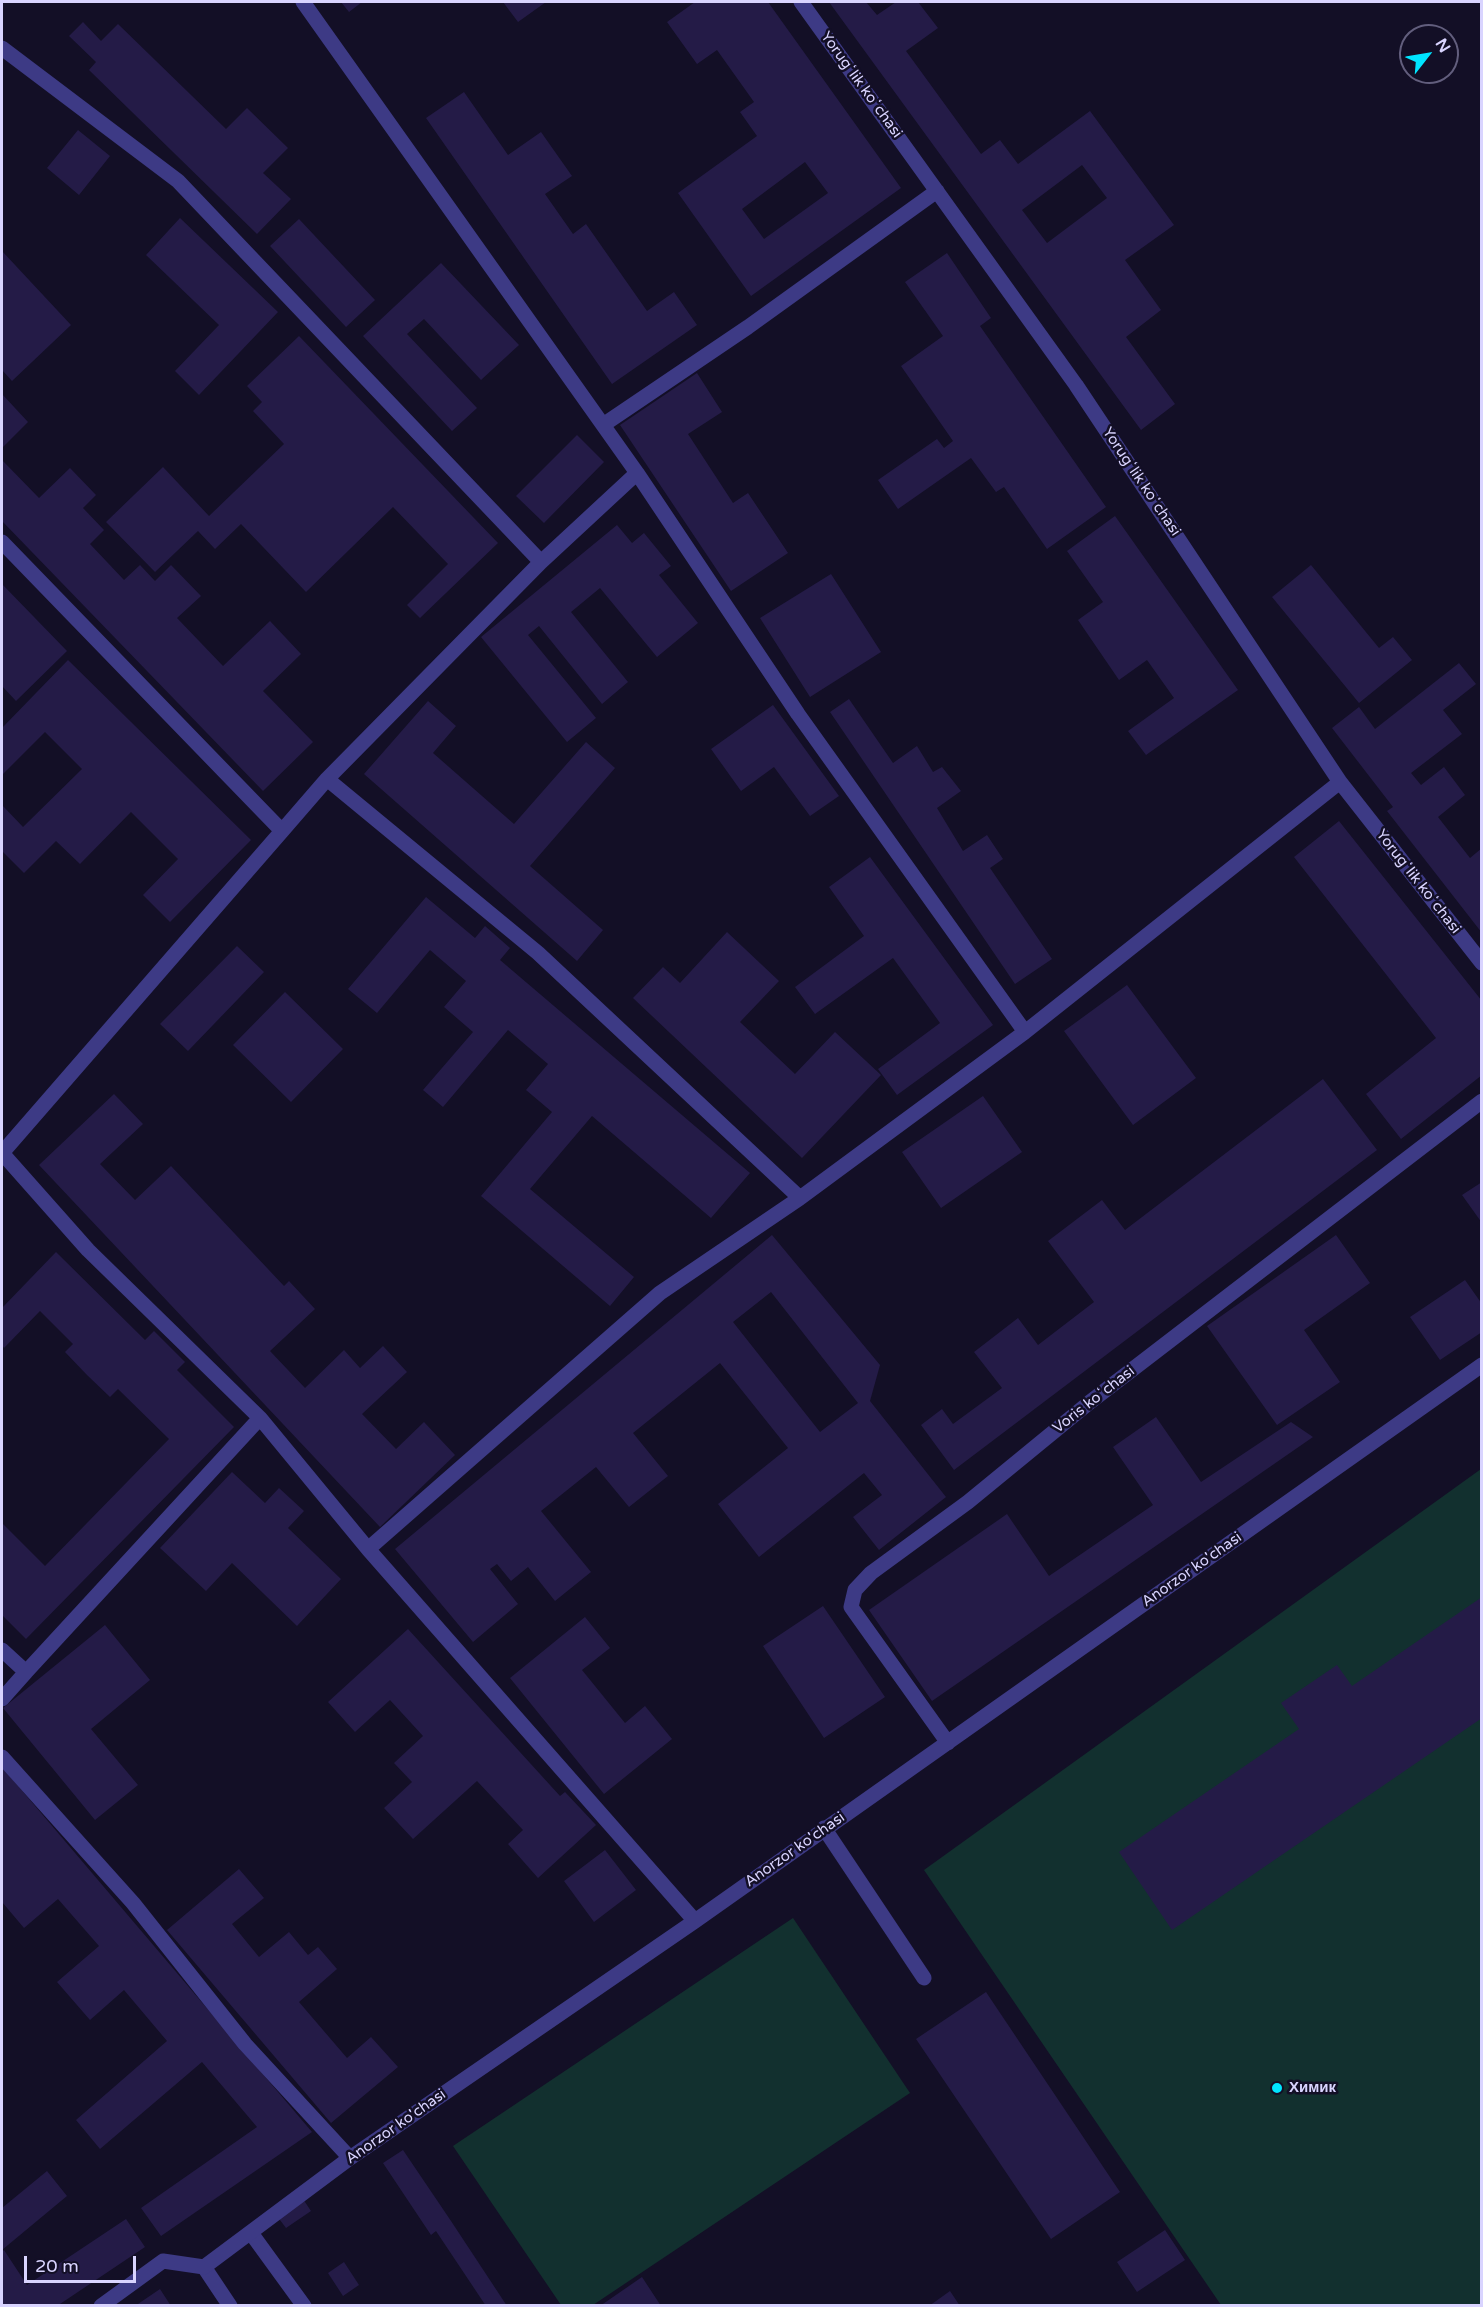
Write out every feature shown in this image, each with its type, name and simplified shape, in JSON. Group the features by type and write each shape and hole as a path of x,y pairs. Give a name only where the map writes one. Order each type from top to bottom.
{"street":[{"path":"303,2 637,473 798,714 1025,1032"},
{"name":"Yorugʻlik koʻchasi","path":"801,2 1076,385 1340,782 1482,963"},
{"path":"2,48 178,181 541,562"},
{"path":"603,425 748,327 937,191"},
{"path":"637,473 541,562 327,779 2,1153 88,1250 260,1418 368,1549 695,1921"},
{"path":"2,542 282,831"},
{"path":"327,779 538,954 800,1198"},
{"path":"368,1549 660,1293 800,1198 1025,1032 1340,782"},
{"name":"Voris koʻchasi","path":"948,1743 851,1607 855,1590 872,1573 968,1502 1090,1402 1482,1101"},
{"name":"Anorzor ko'chasi","path":"204,2267 350,2158 695,1921 1482,1365"},
{"path":"2,1699 260,1418"},
{"path":"2,1650 26,1672"},
{"path":"2,1757 133,1903 245,2044 350,2158"},
{"path":"824,1828 924,1978"},
{"path":"251,2233 304,2306"},
{"path":"101,2306 162,2261 204,2267 230,2306"}],"green space":[{"name":"Химик","path":"1481,1469 1481,2305 1221,2305 924,1870"},
{"path":"793,1918 910,2093 593,2305 561,2305 453,2146"}],"building":[{"path":"341,2 362,2 349,12"},
{"path":"503,2 546,2 518,22"},
{"path":"695,2 768,2 901,188 751,296 678,193 757,136 740,112 754,102 717,50 697,64 667,22","holes":["805,162 828,193 764,239 742,209"]},
{"path":"829,2 866,2 877,15 896,2 918,2 938,28 906,51 981,154 1000,140 1018,164 1090,111 1174,225 1125,260 1161,310 1126,337 1175,404 1141,430","holes":["1082,165 1107,198 1047,243 1022,210"]},
{"path":"83,22 101,41 118,24 226,129 247,108 288,148 263,173 291,199 257,234 89,70 96,62 69,36"},
{"path":"464,92 508,155 541,132 572,176 545,194 573,234 586,224 647,311 674,292 697,325 612,384 426,118"},
{"path":"78,130 110,156 79,195 47,168"},
{"path":"180,218 278,312 199,395 175,371 219,325 146,255"},
{"path":"299,219 375,300 346,327 270,246"},
{"path":"2,251 71,325 12,381 2,370"},
{"path":"947,253 991,318 980,326 1106,507 1047,549 1004,487 996,492 971,458 898,509 878,480 937,439 944,448 953,441 901,366 943,336 905,282"},
{"path":"441,263 519,345 481,380 424,319 407,334 477,408 452,431 363,336"},
{"path":"299,336 498,543 420,618 407,605 448,564 393,507 306,592 241,524 215,549 198,531 155,572 106,522 163,467 209,516 284,444 253,411 262,402 247,386"},
{"path":"697,373 722,412 688,434 733,503 748,493 788,553 731,591 620,425"},
{"path":"2,394 28,422 2,448"},
{"path":"577,435 604,462 544,523 516,496"},
{"path":"2,460 39,498 70,468 96,495 83,508 104,530 90,544 124,580 140,565 155,581 171,565 201,596 177,618 223,666 270,621 301,654 263,691 313,742 263,791 2,521"},
{"path":"1115,516 1238,690 1146,755 1128,731 1174,698 1147,660 1119,680 1078,620 1103,602 1067,551"},
{"path":"617,525 632,543 644,533 671,566 659,575 698,623 657,657 600,588 571,612 628,682 602,704 539,626 528,635 596,718 567,742 481,637"},
{"path":"1311,565 1379,648 1393,637 1412,660 1359,703 1272,597"},
{"path":"831,574 881,652 810,697 760,618"},
{"path":"2,584 67,651 16,701 2,686"},
{"path":"68,660 251,840 170,922 143,895 178,859 131,812 80,864 56,841 24,873 2,851 2,805 23,827 82,769 45,732 2,775 2,728"},
{"path":"1459,663 1476,684 1443,710 1462,734 1411,773 1421,785 1444,767 1465,795 1438,817 1470,858 1482,848 1482,933 1387,811 1393,807 1332,728 1359,707 1375,729"},
{"path":"849,699 893,763 917,746 933,772 942,767 961,791 937,808 963,851 987,835 1003,859 990,868 1052,959 1015,984 830,712"},
{"path":"428,701 456,726 433,753 514,824 586,742 615,768 530,866 603,930 577,961 364,774"},
{"path":"773,705 839,796 810,816 774,767 741,791 711,749"},
{"path":"1339,821 1482,1001 1482,1075 1401,1139 1366,1094 1436,1038 1294,857"},
{"path":"870,857 993,1025 897,1095 878,1069 940,1023 893,958 815,1014 795,987 864,936 829,887"},
{"path":"426,897 475,938 485,926 510,948 500,960 750,1173 711,1218 592,1116 530,1189 634,1277 610,1306 481,1196 552,1112 526,1090 548,1064 508,1030 443,1107 423,1090 473,1032 444,1007 466,981 430,950 377,1013 348,989"},
{"path":"727,932 779,981 740,1022 795,1074 835,1032 881,1075 802,1158 633,998 663,967 680,983"},
{"path":"237,946 264,972 188,1051 160,1024"},
{"path":"1127,985 1196,1078 1133,1125 1064,1031"},
{"path":"285,992 343,1049 291,1102 233,1045"},
{"path":"1323,1079 1377,1150 954,1470 921,1425 942,1409 953,1424 1002,1388 974,1352 1018,1318 1038,1345 1094,1302 1048,1241 1102,1200 1125,1230"},
{"path":"114,1094 143,1124 100,1164 135,1200 171,1166 284,1286 289,1281 315,1309 270,1351 305,1388 344,1350 360,1368 383,1346 407,1372 362,1414 396,1449 424,1422 455,1455 380,1527 39,1165"},
{"path":"983,1096 1022,1152 941,1208 902,1152"},
{"path":"1482,1182 1482,1223 1462,1195"},
{"path":"772,1235 880,1365 870,1401 946,1497 879,1550 853,1517 882,1495 864,1473 759,1557 718,1504 788,1448 720,1363 633,1433 668,1476 629,1507 596,1467 541,1511 591,1572 555,1601 528,1567 511,1581 497,1564 490,1569 518,1604 473,1642 395,1549","holes":["771,1292 858,1403 820,1432 733,1322"]},
{"path":"1336,1235 1370,1283 1304,1330 1340,1382 1277,1425 1207,1326"},
{"path":"56,1252 145,1340 154,1331 185,1362 177,1370 234,1427 26,1639 2,1615 2,1523 45,1566 169,1439 118,1389 110,1397 87,1375 65,1352 73,1344 40,1311 4,1348 2,1345 2,1308"},
{"path":"1465,1280 1482,1304 1482,1332 1440,1360 1410,1317"},
{"path":"1156,1417 1201,1482 1291,1422 1313,1437 932,1701 869,1610 1007,1514 1049,1576 1153,1505 1113,1447"},
{"path":"232,1472 265,1503 279,1488 304,1511 288,1528 341,1579 297,1626 232,1563 206,1591 160,1548"},
{"path":"1482,1597 1482,1718 1172,1930 1119,1852 1299,1729 1281,1703 1337,1665 1352,1686"},
{"path":"823,1606 885,1697 824,1738 763,1646"},
{"path":"585,1617 610,1648 582,1670 625,1723 645,1706 672,1739 604,1794 510,1678"},
{"path":"105,1625 150,1680 91,1729 138,1785 95,1820 3,1708"},
{"path":"408,1629 560,1796 565,1792 596,1825 538,1878 508,1844 523,1830 477,1781 413,1839 384,1808 412,1782 394,1763 423,1736 390,1700 355,1732 328,1702"},
{"path":"2,1767 312,2132 161,2236 141,2208 257,2127 202,2062 100,2149 76,2120 167,2041 124,1990 90,2020 57,1982 99,1946 58,1899 24,1928 2,1902"},
{"path":"605,1850 636,1890 594,1922 564,1881"},
{"path":"239,1869 264,1898 232,1924 259,1957 289,1932 308,1955 318,1947 337,1969 299,2002 347,2058 371,2037 398,2067 331,2123 167,1930"},
{"path":"986,1992 1120,2192 1051,2239 916,2039"},
{"path":"403,2150 507,2306 486,2306 436,2231 431,2235 383,2163"},
{"path":"47,2171 67,2196 2,2250 2,2208"},
{"path":"303,2199 311,2211 286,2228 277,2216"},
{"path":"126,2219 145,2247 57,2306 2,2306 2,2252 4,2250 27,2285"},
{"path":"1165,2230 1185,2260 1137,2292 1117,2262"},
{"path":"344,2262 359,2285 343,2296 328,2273"},
{"path":"642,2277 661,2306 600,2306"},
{"path":"160,2289 171,2306 135,2306"},
{"path":"950,2291 960,2306 929,2306"}],"place":[{"name":"Химик","path":"1277,2088"}]}
